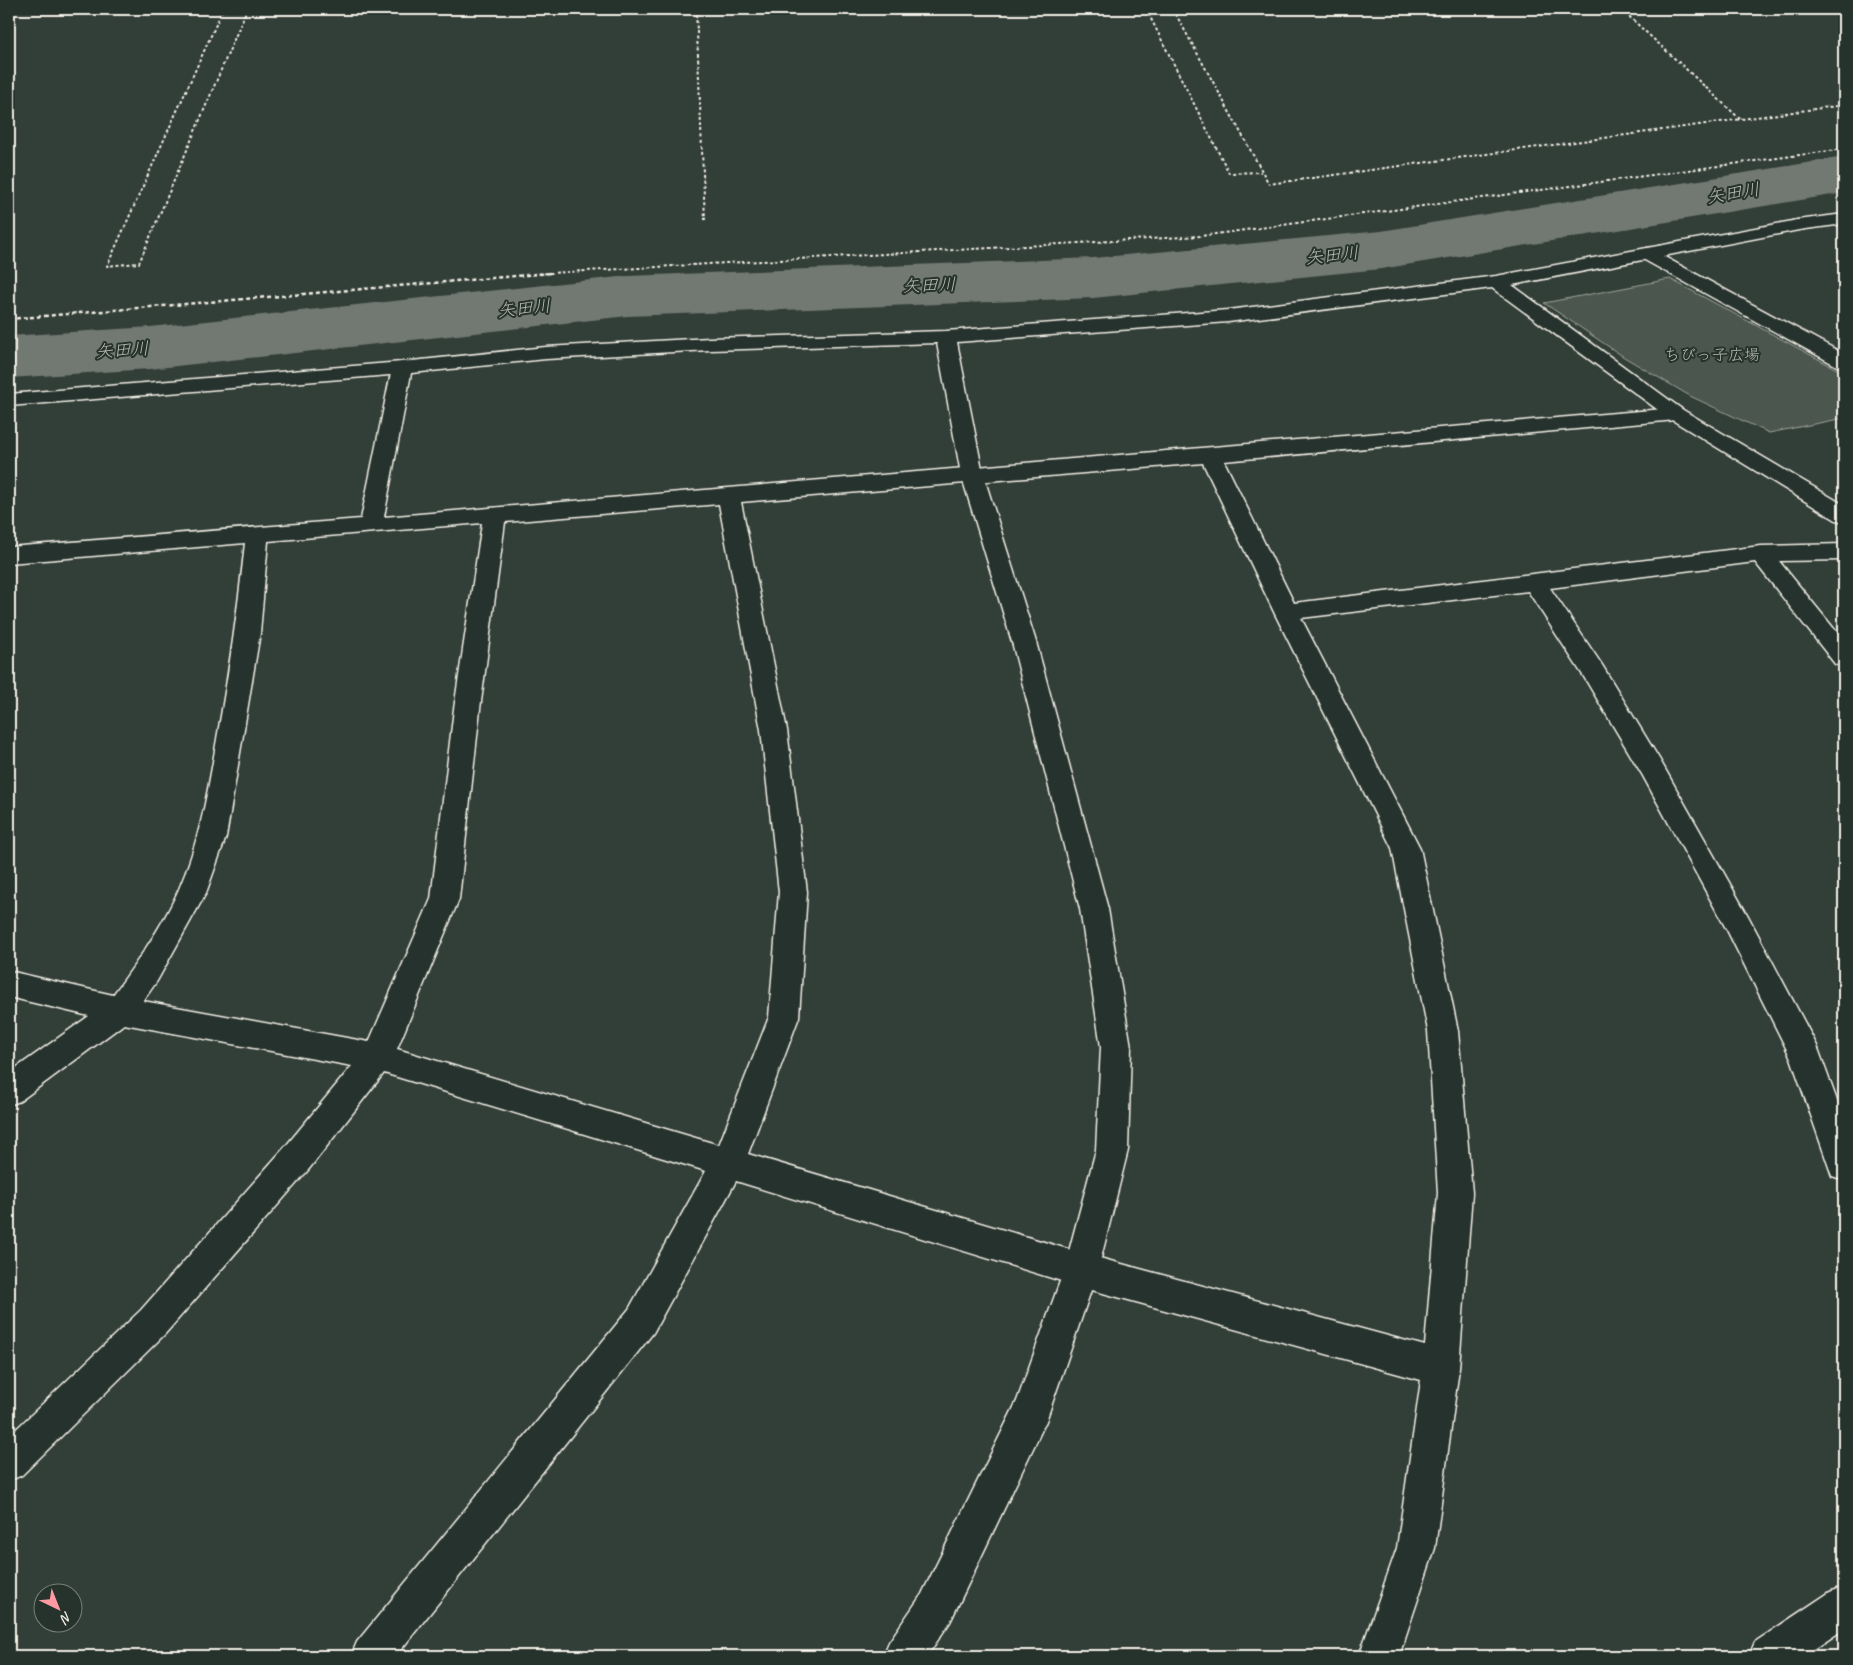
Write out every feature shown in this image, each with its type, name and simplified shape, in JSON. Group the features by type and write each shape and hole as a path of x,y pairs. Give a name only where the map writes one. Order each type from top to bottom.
{"street":[{"path":"9,400 402,368 546,353 710,344 946,337 1228,316 1496,282 1798,225 1844,219"},
{"path":"1648,254 1844,362"},
{"path":"1496,282 1676,414 1844,515"},
{"path":"903,1656 936,1608 1033,1408 1082,1270 1112,1150 1116,1047 1094,910 1024,642 972,474 946,337"},
{"path":"371,525 402,368"},
{"path":"11,560 371,525 728,494 1211,456 1676,414"},
{"path":"1211,456 1286,612 1406,848 1443,1031 1455,1193 1441,1368 1416,1548 1379,1656"},
{"path":"371,1656 641,1321 729,1162 784,1017 793,892 774,730 728,494"},
{"path":"9,1462 153,1322 297,1158 378,1057 445,899 467,709 495,515"},
{"path":"9,1091 120,1010 147,972 192,893 212,837 248,634 257,535"},
{"path":"1286,612 1761,554 1844,552"},
{"path":"1761,554 1844,658"},
{"path":"1534,582 1593,671 1637,744 1738,924 1806,1056 1844,1165"},
{"path":"9,984 120,1010 378,1057 1082,1270 1441,1368"},
{"path":"1769,1656 1844,1606"}],"path":[{"path":"223,9 107,266 139,263 247,9"},
{"path":"696,9 705,220"},
{"path":"1146,9 1229,173 1262,172"},
{"path":"1173,9 1269,184 1844,105"},
{"path":"1621,9 1740,120"},
{"path":"9,319 495,276 1201,236 1844,149"}],"green space":[{"name":"ちびっ子広場","path":"1670,279 1844,373 1844,418 1769,433 1690,396 1624,357 1544,303"}],"waterway":[{"name":"矢田川","path":"9,357 150,348 628,296 1093,278 1381,250 1844,175"}]}
